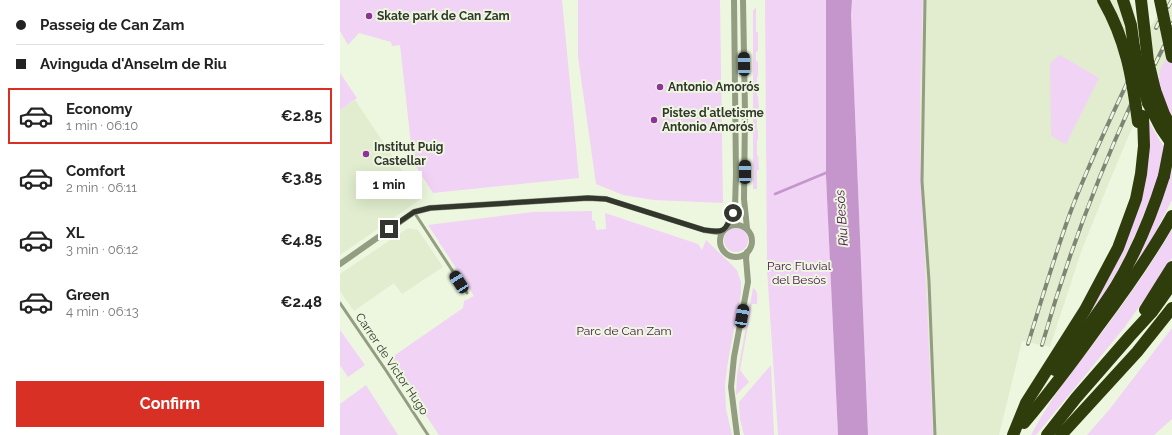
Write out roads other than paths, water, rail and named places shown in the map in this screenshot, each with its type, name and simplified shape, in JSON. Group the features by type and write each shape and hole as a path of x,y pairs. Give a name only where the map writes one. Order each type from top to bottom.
{"highway":[{"path":"1103,0 1114,20 1123,44 1130,69 1140,119"},
{"path":"1123,0 1129,18 1140,76 1148,103 1161,128 1172,144"},
{"path":"1160,0 1172,57"},
{"path":"1141,2 1146,53 1155,90 1164,114 1172,129"},
{"path":"1013,435 1026,403 1074,328 1103,279 1118,248 1136,199 1140,119 1140,76"},
{"path":"1016,435 1039,392 1100,310 1120,279 1143,233 1154,206 1164,176 1172,135"},
{"path":"1024,422 1047,396 1120,297 1154,248 1172,216"},
{"path":"1130,336 1172,267"},
{"path":"1047,435 1076,398 1152,312 1172,284"},
{"path":"1061,435 1137,352 1172,308"},
{"path":"1069,435 1102,390"}],"street":[{"path":"734,0 735,207 720,239 722,249 728,255 737,257 748,252"},
{"path":"743,0 745,112 744,199 747,228"},
{"path":"340,264 414,212 430,208 588,198 606,199 704,230 722,232"},
{"path":"727,226 736,224 747,228 751,233 753,240 746,258 748,282 734,357 731,387 732,406 737,435"},
{"path":"704,230 720,239"}],"lane":[{"path":"926,0 922,181 929,281 935,435"},
{"path":"414,212 467,293"},
{"name":"Carrer de Victor Hugo","path":"340,303 428,435"}],"water":[{"name":"Riu Besòs","path":"826,0 852,0 851,15 868,435 838,435 826,176"}],"waterway":[{"path":"775,194 828,172"}],"railway":[{"path":"1168,7 1172,0"},
{"path":"1156,28 1159,22"},
{"path":"1155,64 1164,46"},
{"path":"1028,344 1069,216 1128,81"},
{"path":"1042,345 1082,222 1106,161 1132,102"}],"place":[{"name":"Skate park de Can Zam","path":"369,16"},
{"name":"Antonio Amorós","path":"660,87"},
{"name":"Pistes d'atletisme Antonio Amorós","path":"654,120"},
{"name":"Institut Puig Castellar","path":"366,154"}],"park label":[{"name":"Parc Fluvial del Besòs","path":"799,273"},
{"name":"Parc de Can Zam","path":"624,331"}]}
